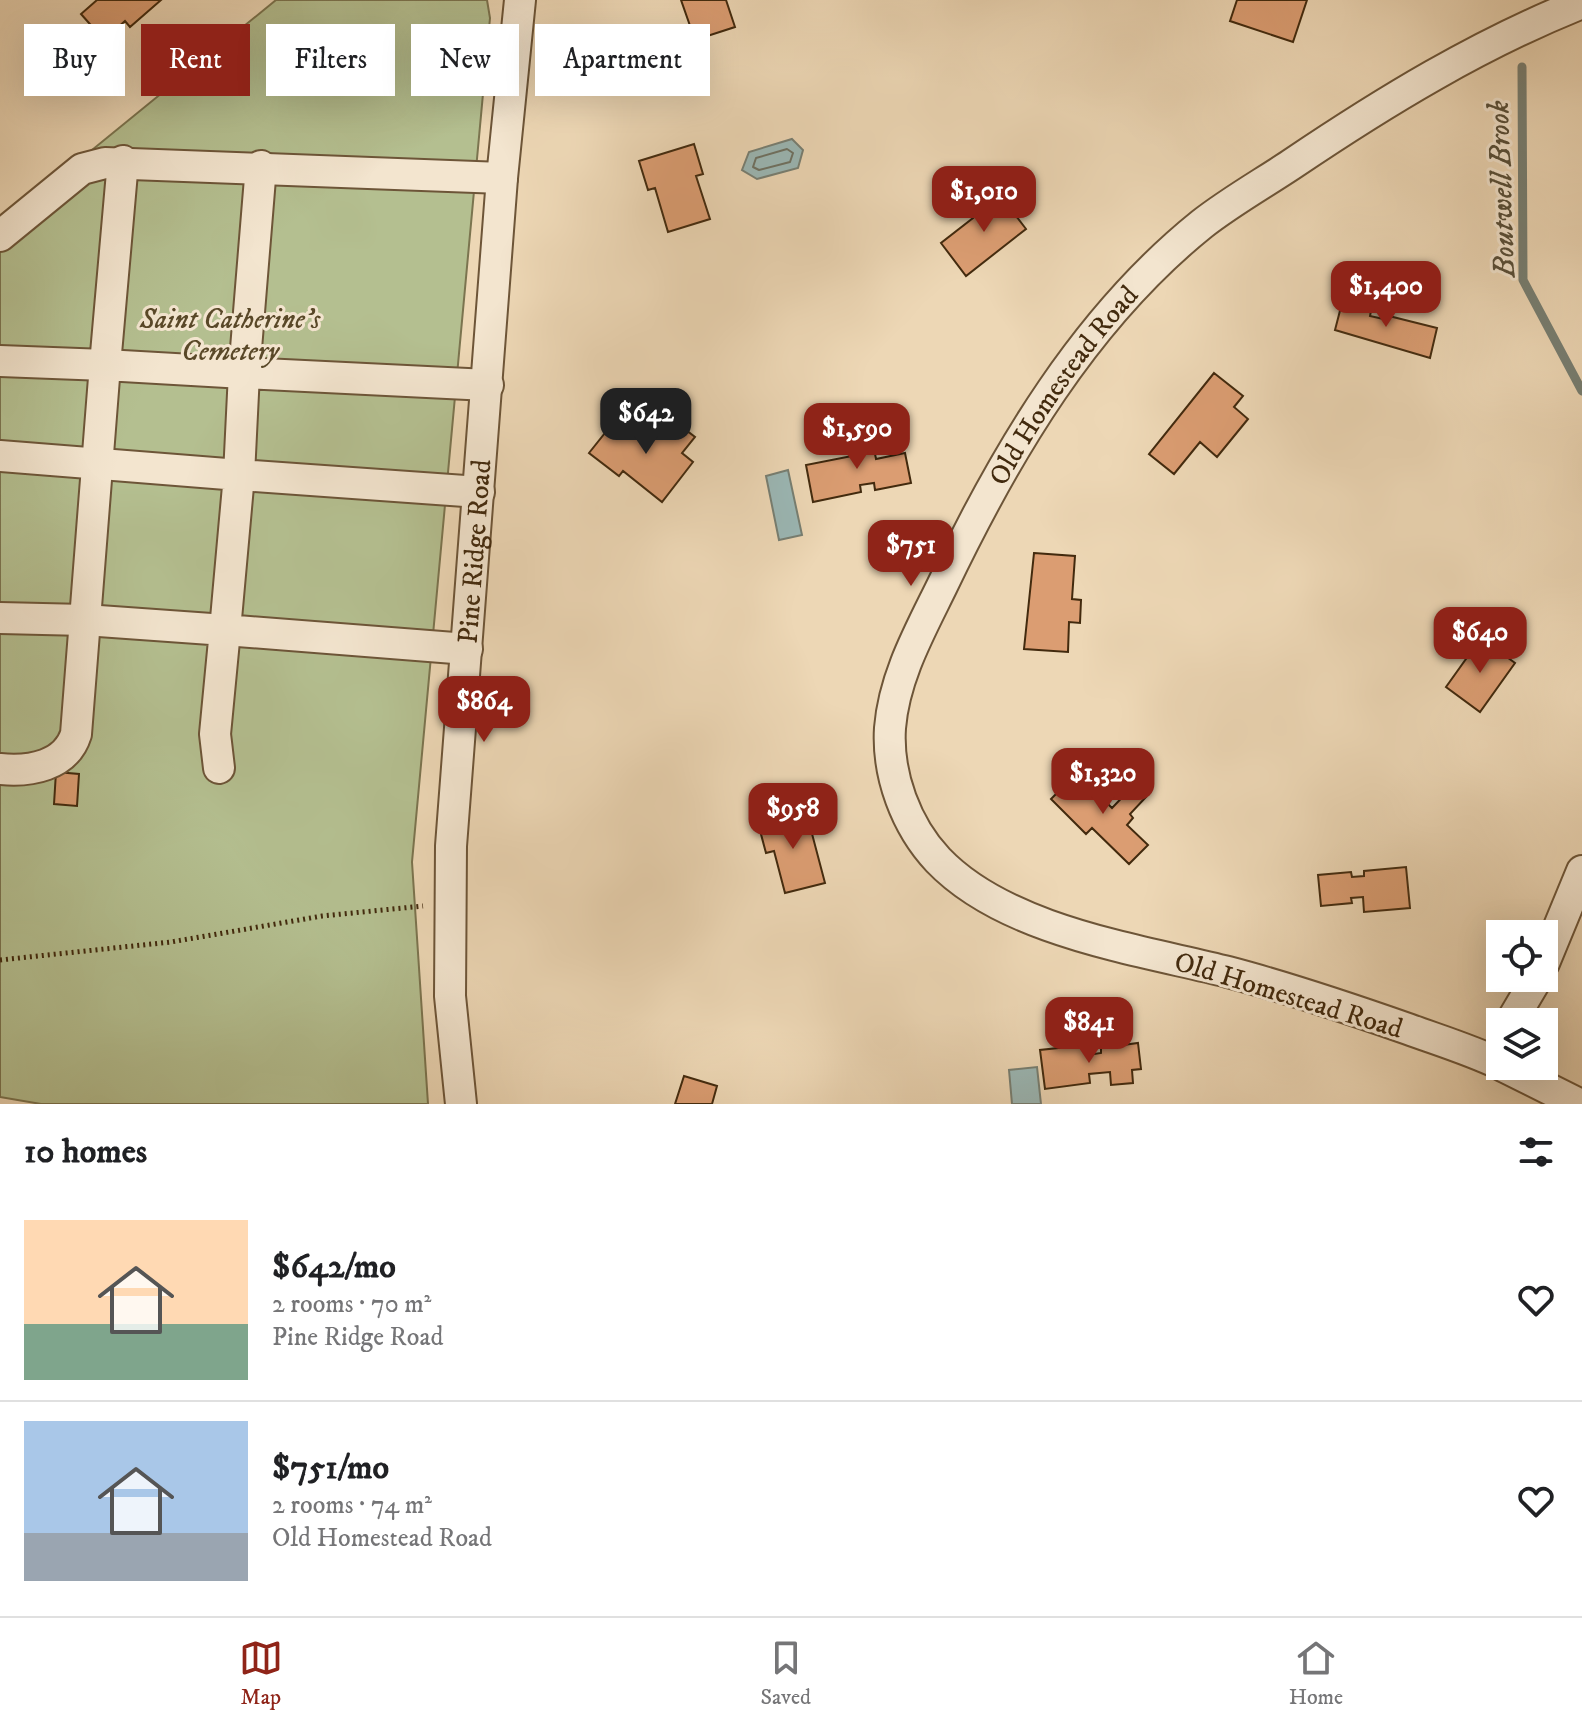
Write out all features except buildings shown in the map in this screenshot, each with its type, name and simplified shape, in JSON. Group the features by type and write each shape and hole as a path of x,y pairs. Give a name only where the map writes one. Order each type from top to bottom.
{"street":[{"name":"Pine Ridge Road","path":"461,1104 450,996 448,904 456,753 467,649 502,178 520,0"},
{"name":"Old Homestead Road","path":"1486,1053 1336,1004 1111,944 1011,911 937,859 915,829 897,789 890,756 890,727 897,687 910,652 996,481 1045,401 1126,293 1204,223 1395,96 1539,20 1582,3"},
{"path":"0,236 82,169 123,161 502,178"},
{"path":"0,769 41,766 66,754 72,746 123,161"},
{"path":"219,768 215,734 239,475 261,166"},
{"path":"0,361 488,385"},
{"path":"0,456 479,492"},
{"path":"0,618 85,620 467,649"},
{"path":"1558,929 1582,871"},
{"name":"Old Homestead Road","path":"1537,1080 1579,1104"}],"path":[{"path":"0,960 171,942 322,916 448,904"}],"green space":[{"name":"Saint Catherine's Cemetery","path":"276,0 487,0 489,24 411,24 411,96 483,96 412,862 428,1104 41,1104 0,1097 0,225 158,96 250,96 250,24 247,24"}],"water":[{"path":"792,139 803,150 798,168 757,179 742,170 749,152"},
{"path":"788,470 802,535 779,540 766,476"},
{"path":"1037,1067 1041,1104 1012,1104 1009,1070"}],"waterway":[{"name":"Boutwell Brook","path":"1522,67 1523,280 1582,391"}]}
